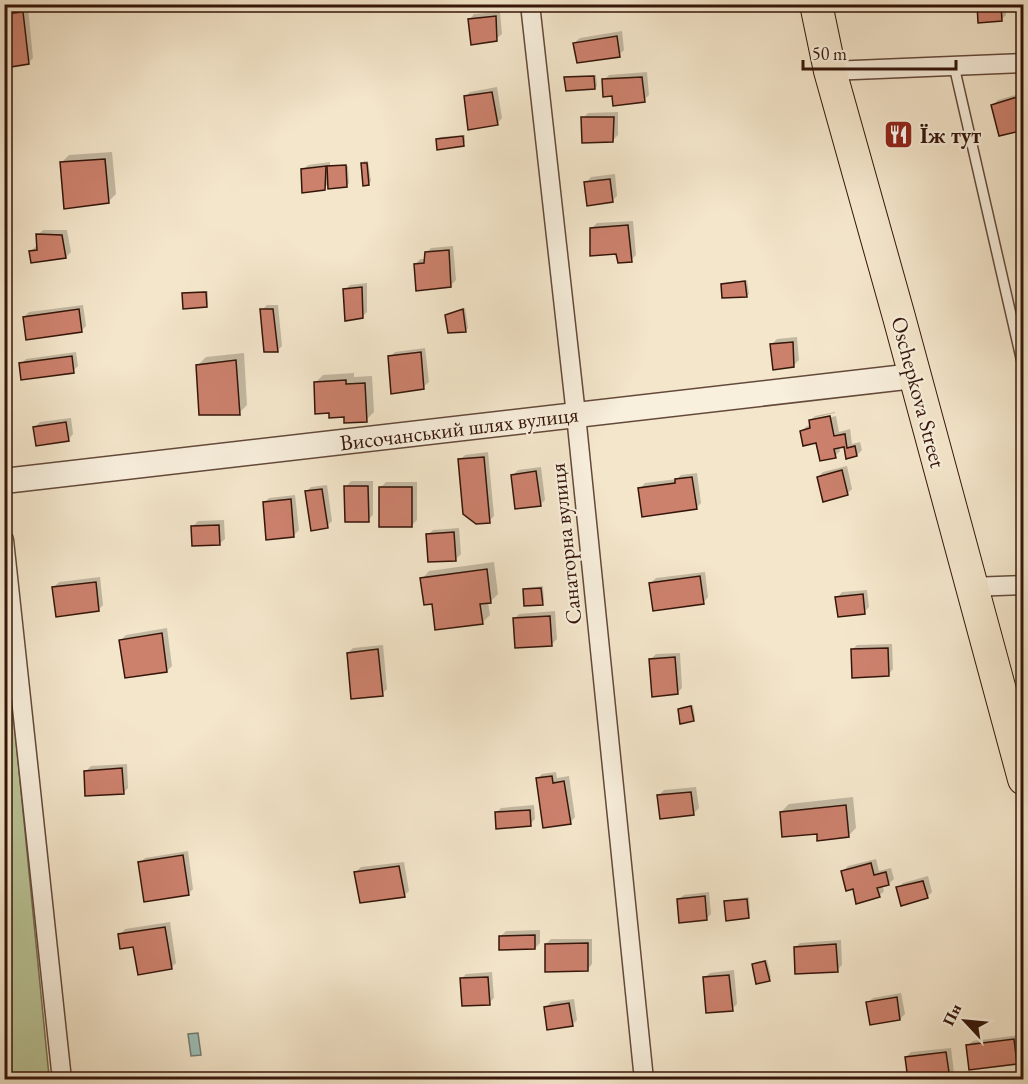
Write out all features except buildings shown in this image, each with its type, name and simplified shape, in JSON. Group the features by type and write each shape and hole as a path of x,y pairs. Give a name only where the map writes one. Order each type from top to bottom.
{"highway":[{"name":"Oschepkova Street","path":"816,4 830,71 899,317 1023,779"}],"street":[{"name":"Санаторна вулиця","path":"530,4 576,415 644,1080"},
{"path":"830,71 1023,63"},
{"name":"Височанський шлях вулиця","path":"4,481 914,376"},
{"path":"4,540 62,1080"},
{"path":"971,587 1023,585"}],"lane":[{"path":"954,66 1023,371"}],"green space":[{"path":"4,617 49,1076 27,1078 27,1080 4,1079"}],"water":[{"path":"198,1033 201,1055 191,1056 188,1034"}],"place":[{"name":"Їж тут","path":"899,135"}]}
